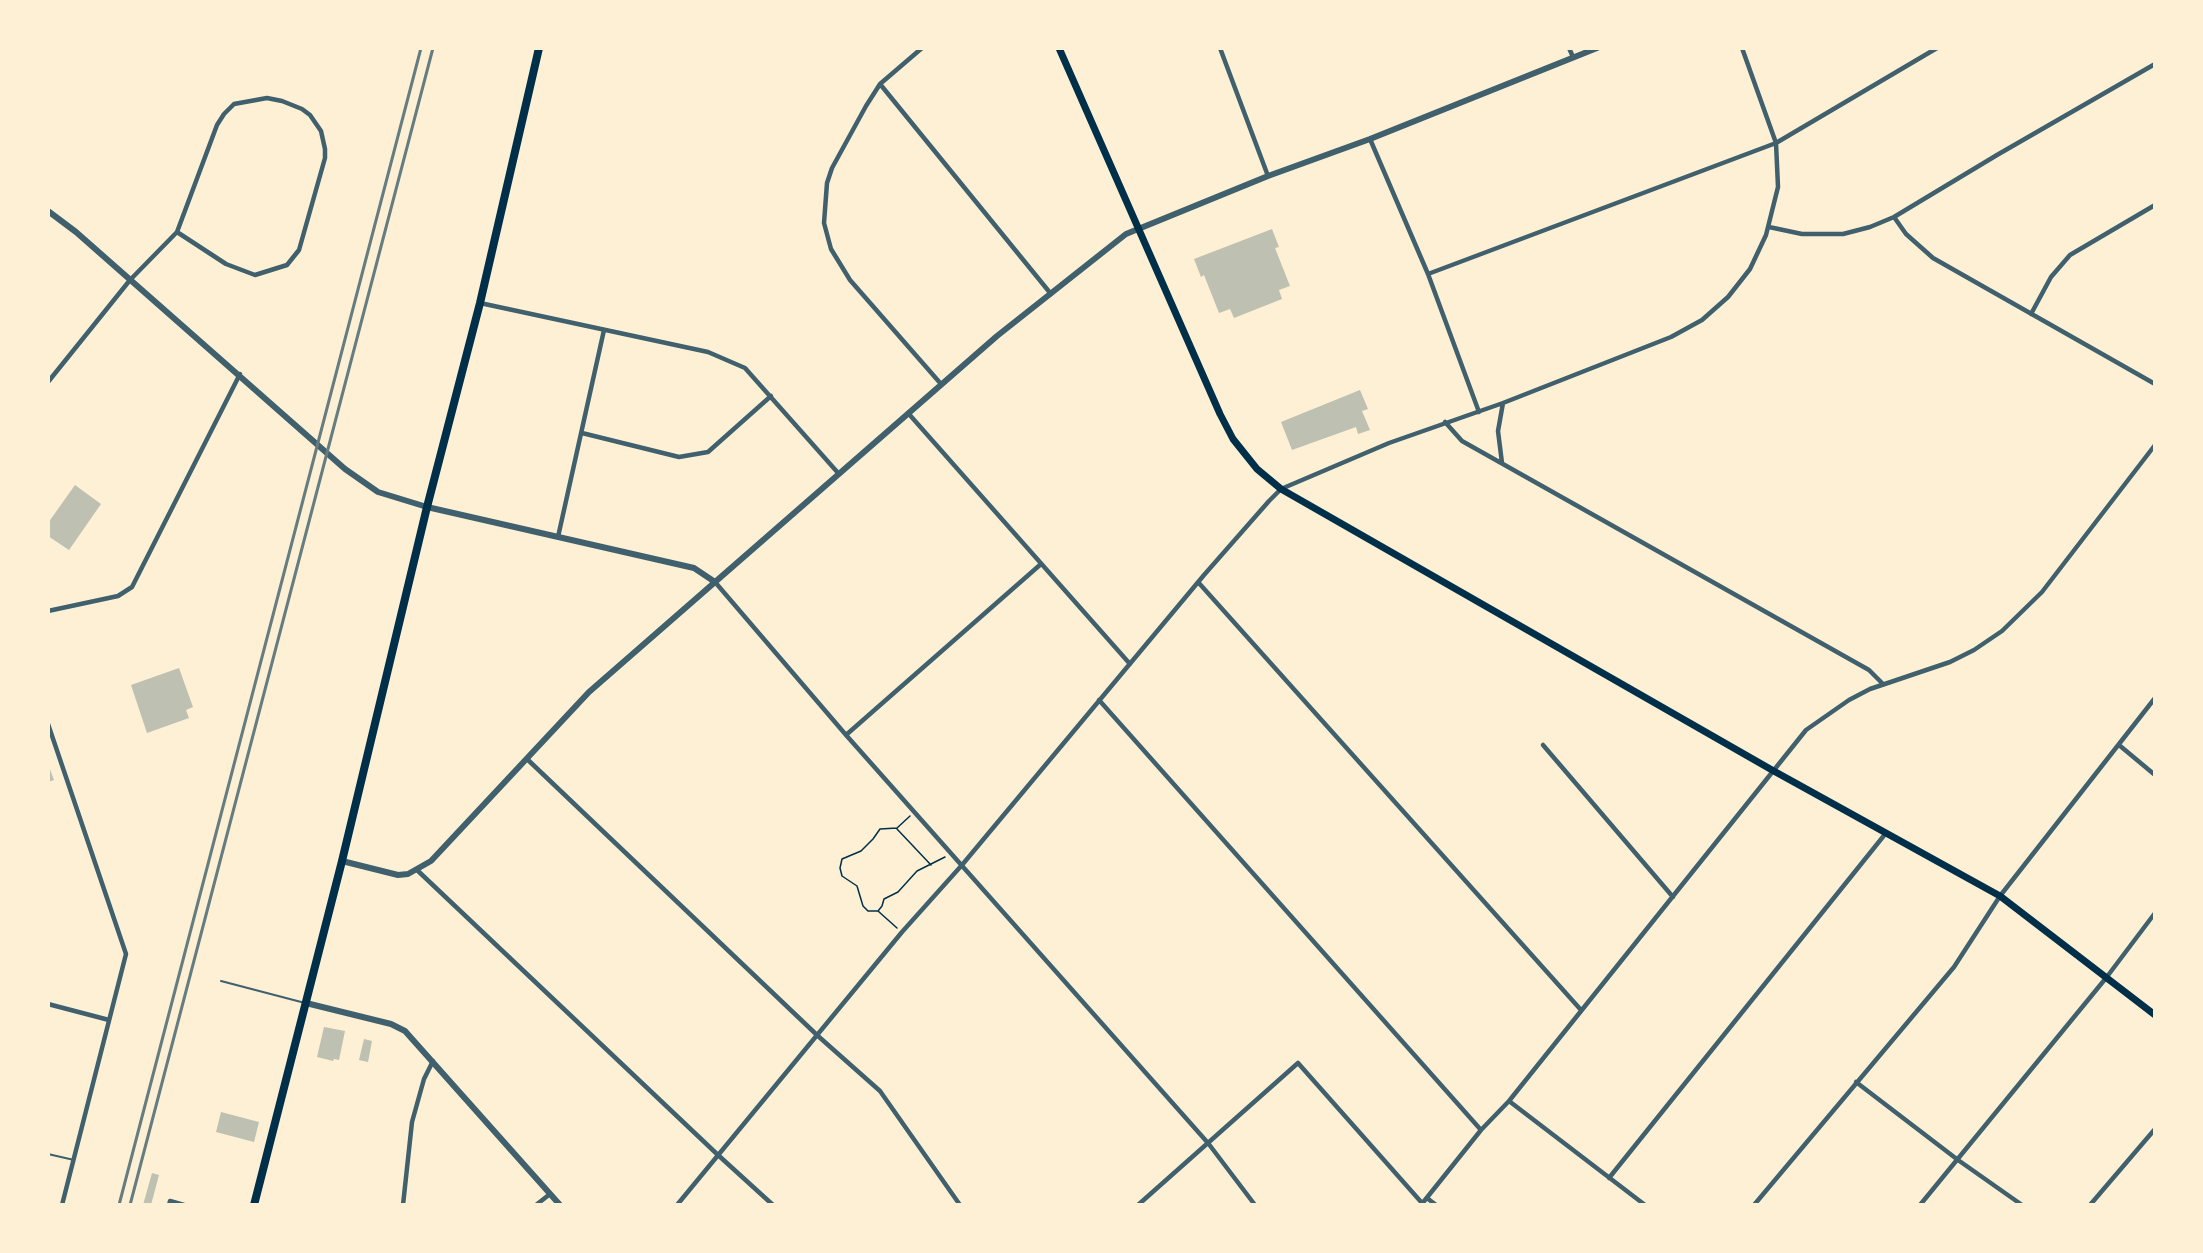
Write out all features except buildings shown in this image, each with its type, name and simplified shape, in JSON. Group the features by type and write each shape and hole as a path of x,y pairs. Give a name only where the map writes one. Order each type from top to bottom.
{"highway":[{"path":"254,1205 342,861 427,507 480,303 539,48"}],"main road":[{"path":"1059,48 1220,414 1233,439 1257,469 1281,489 1772,770 2000,896 2155,1015"}],"street":[{"path":"922,48 880,84 866,106 832,168 827,183 824,223 831,249 850,280 941,384"},
{"path":"1220,48 1268,176"},
{"path":"1569,48 1572,57"},
{"path":"342,861 398,875 408,874 430,861 589,692 941,384 1126,234 1596,48"},
{"path":"677,1205 902,932 962,865 1198,582 1281,489 1445,422 1503,404 1671,338 1692,327 1719,306 1736,288 1755,259 1769,227 1778,187 1776,143 1742,48"},
{"path":"1428,274 1776,143 1937,48"},
{"path":"1769,227 1802,234 1844,234 1894,217 2155,64"},
{"path":"880,84 1051,294"},
{"path":"48,382 130,280 177,232 217,125 234,104 267,98 282,101 302,109 317,123 325,148 325,158 299,250 287,265 255,275 226,264 177,232"},
{"path":"1370,139 1428,274 1479,412"},
{"path":"2031,314 2051,277 2070,255 2155,206"},
{"path":"48,211 76,232 240,374 291,423 345,469 378,492 427,507 694,568 715,582 846,735 1208,1143 1255,1205"},
{"path":"1894,217 1906,234 1933,258 2155,384"},
{"path":"480,303 708,352 745,368 839,474"},
{"path":"558,537 604,330"},
{"path":"48,611 118,596 132,587 240,374"},
{"path":"582,434 679,457 708,452 771,396"},
{"path":"1502,463 1498,431 1503,404"},
{"path":"908,413 1130,664"},
{"path":"1445,422 1462,441 1869,670 1883,684"},
{"path":"1138,1205 1298,1063 1422,1204 1481,1130 1509,1101 1806,730 1849,700 1883,684 1960,658 1988,641 2008,625 2053,579 2155,445"},
{"path":"846,735 1041,564"},
{"path":"1198,582 1581,1010"},
{"path":"1754,1205 1954,967 2000,896 2155,698"},
{"path":"1099,700 1481,1130"},
{"path":"48,724 126,949 126,958 62,1205"},
{"path":"1543,745 1673,897"},
{"path":"2119,746 2155,774"},
{"path":"527,759 818,1036 880,1091 960,1205"},
{"path":"1609,1178 1886,832"},
{"path":"417,870 773,1205"},
{"path":"1920,1205 2106,978 2155,913"},
{"path":"306,1003 398,1026 433,1061 560,1205"},
{"path":"48,1004 110,1020"},
{"path":"404,1204 412,1122 424,1079 433,1061"},
{"path":"1856,1082 1958,1160 2022,1205"},
{"path":"1509,1101 1645,1205"},
{"path":"2090,1205 2155,1129"},
{"path":"536,1205 550,1194"},
{"path":"1427,1198 1436,1205"},
{"path":"170,1205 170,1201 184,1205"}],"lane":[{"path":"220,981 306,1003"},
{"path":"48,1154 74,1160"}],"path":[{"path":"902,932 878,911 868,911 863,906 857,886 842,876 841,862 846,856 861,851 880,829 897,828 914,811"},
{"path":"897,828 931,865"},
{"path":"878,911 884,899 898,892 916,871 952,853"}],"railway":[{"path":"119,1205 421,48"},
{"path":"130,1205 433,48"}]}
